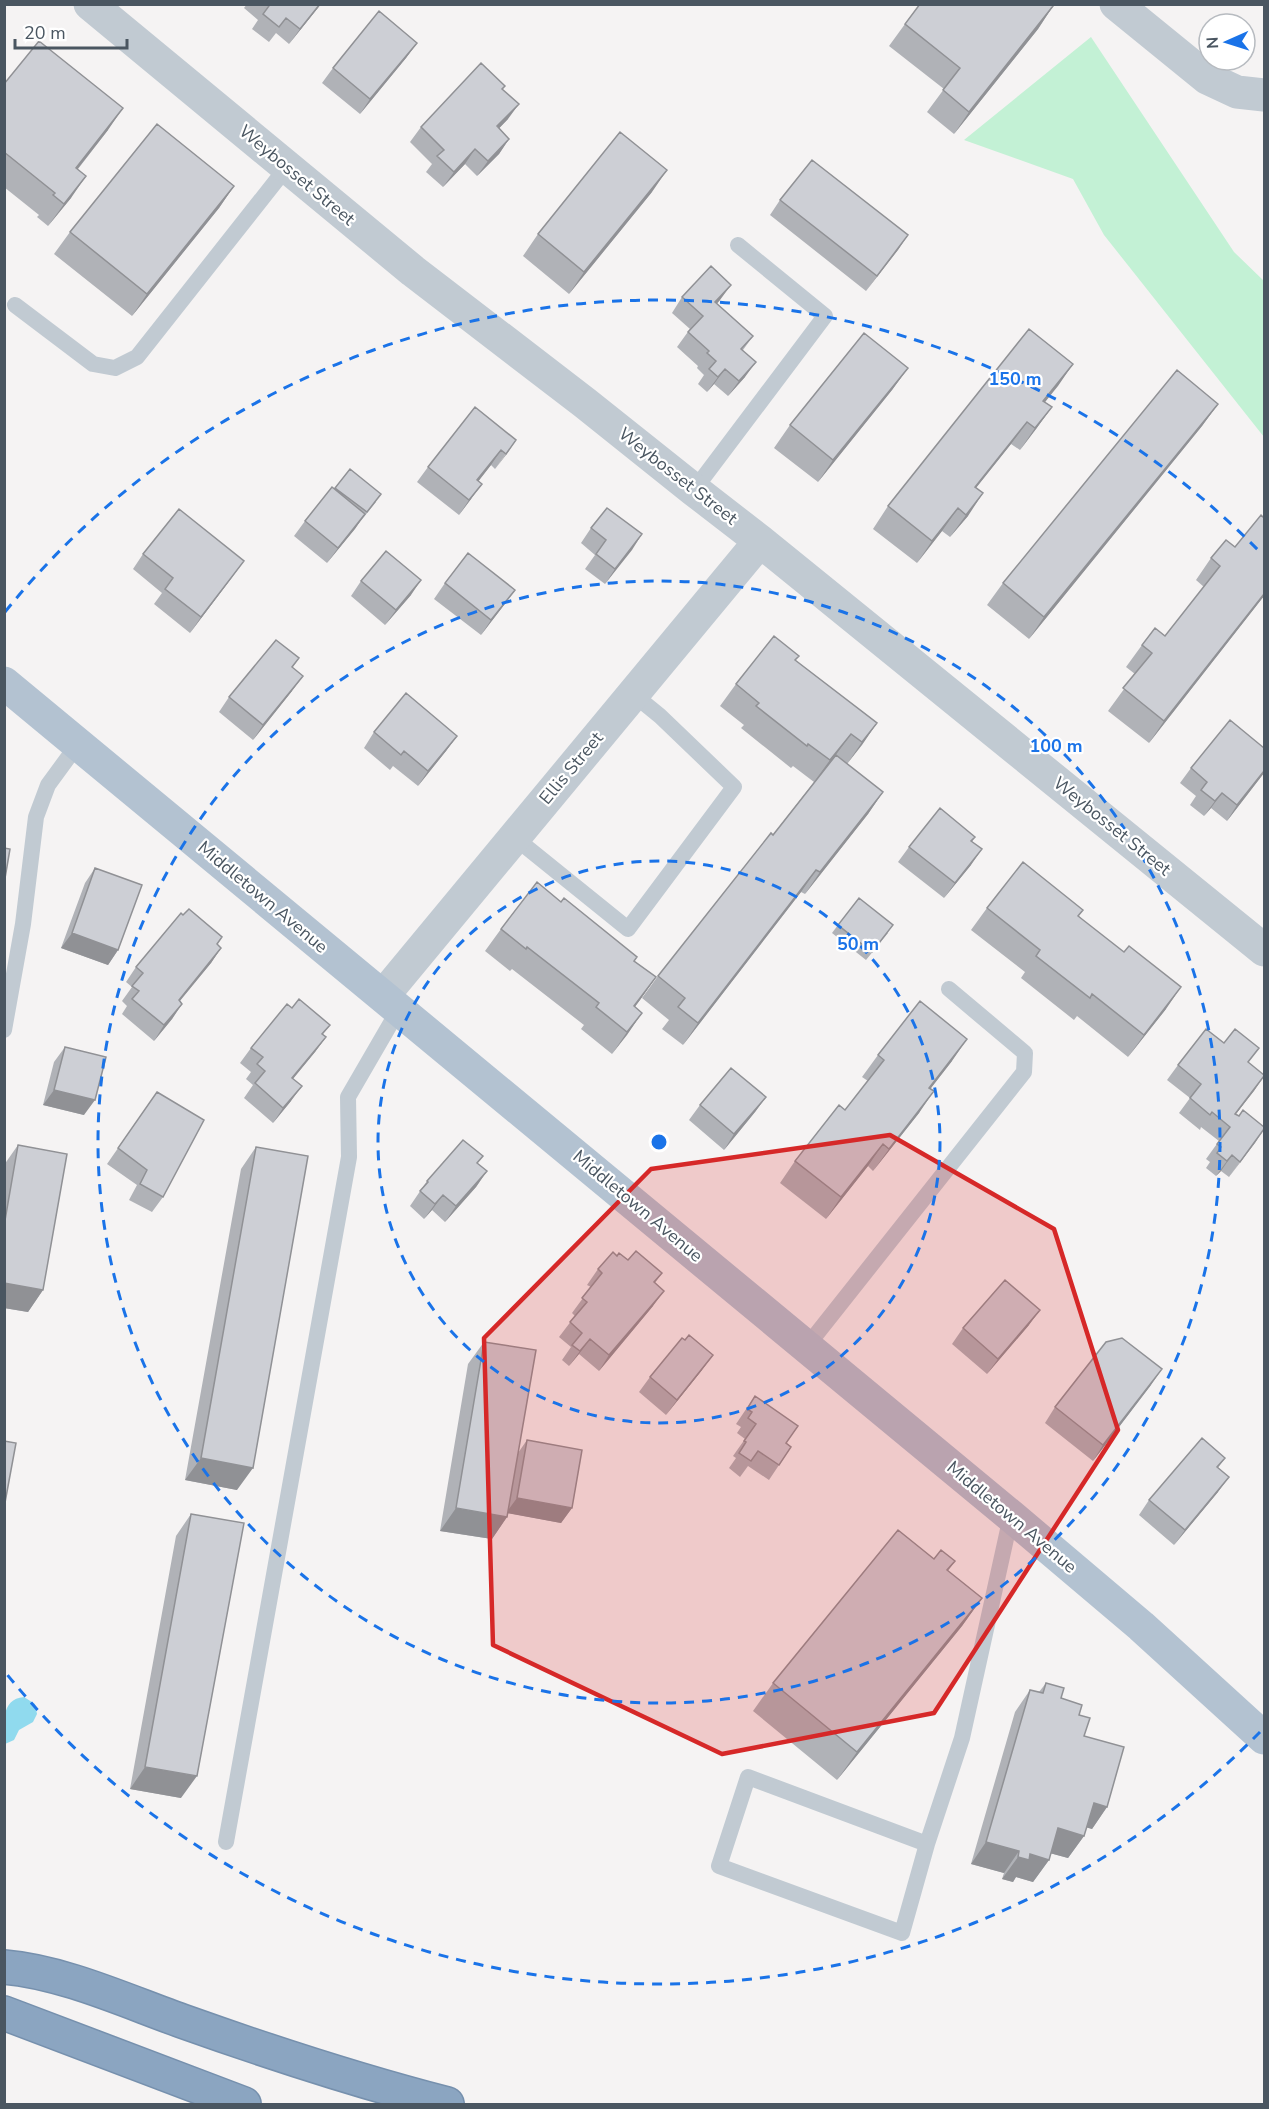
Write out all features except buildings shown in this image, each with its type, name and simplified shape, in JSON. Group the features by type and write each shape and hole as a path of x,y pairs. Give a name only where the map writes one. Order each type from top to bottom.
{"highway":[{"path":"4,1967 56,1977 337,2072 447,2104"},
{"path":"4,2013 244,2104"}],"main road":[{"name":"Middletown Avenue","path":"4,683 1011,1516 1142,1626 1264,1738"}],"street":[{"name":"Weybosset Street","path":"90,4 413,271 760,541 1264,950"},
{"path":"1116,4 1207,78 1237,92 1264,95"},
{"name":"Ellis Street","path":"391,1003 514,837 760,541"}],"lane":[{"path":"15,305 93,364 115,368 136,357 287,167"},
{"path":"694,490 825,316 738,245"},
{"path":"514,837 628,929 734,787 660,716 633,694"},
{"path":"4,1030 23,924 36,817 48,785 78,744"},
{"path":"807,1346 1024,1072 1025,1053 950,989"},
{"path":"226,1842 349,1157 348,1097 391,1003"},
{"path":"927,1844 748,1778 719,1866 902,1933 927,1844 962,1738 1011,1516"}],"highlighted area":[{"path":"890,1135 1054,1229 1118,1430 934,1713 722,1754 493,1645 484,1338 651,1169"}],"green space":[{"path":"1091,37 1234,252 1264,281 1264,437 1104,235 1073,179 964,140"}],"water":[{"path":"24,1697 35,1704 37,1714 33,1722 19,1730 14,1740 5,1744 4,1721 7,1708 16,1699"}]}
